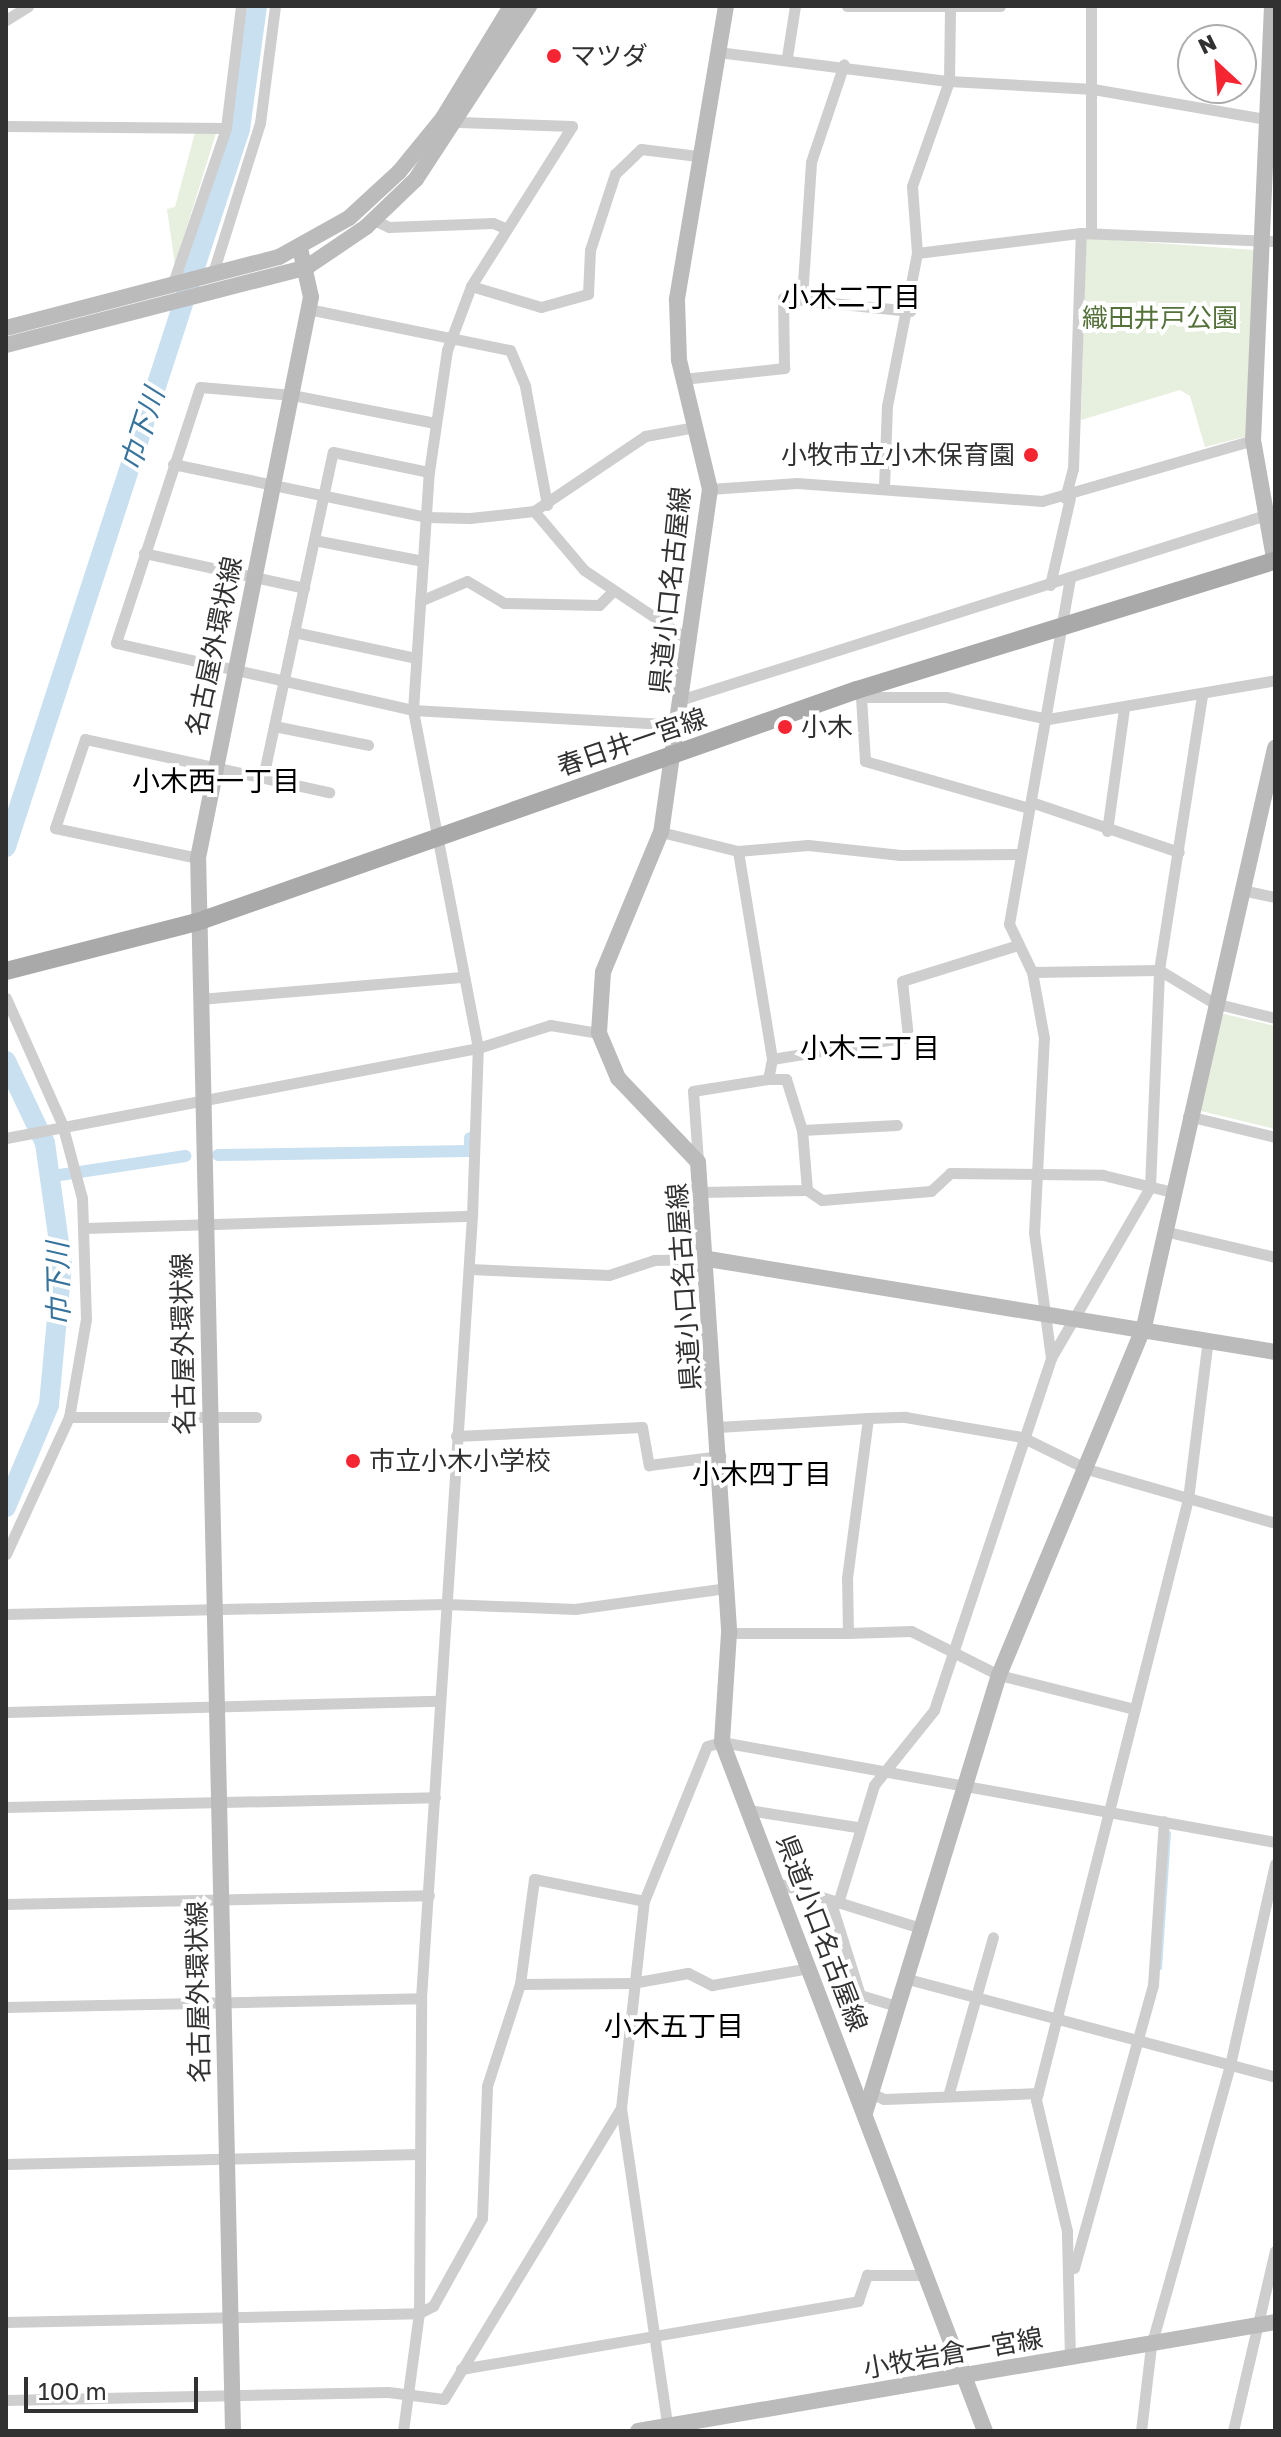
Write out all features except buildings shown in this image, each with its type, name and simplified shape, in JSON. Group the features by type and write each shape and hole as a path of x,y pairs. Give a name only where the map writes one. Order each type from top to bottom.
{"main road":[{"path":"6,345 171,294 212,276 300,248 349,218 399,172 443,118 511,6"},
{"path":"6,328 171,294 208,293 307,267 374,220 416,179 458,122 529,6"},
{"name":"県道小口名古屋線","path":"726,6 679,261 683,379 710,489 683,699 661,832 603,972 599,1033 618,1078 698,1162 708,1259 729,1633 722,1742 985,2431"},
{"path":"1272,6 1268,242 1253,440 1270,514 1275,562"},
{"name":"名古屋外環状線","path":"233,2431 208,1419 198,858 212,766 254,578 308,309 307,267 300,248"},
{"name":"春日井一宮線","path":"6,971 197,922 1062,625 1275,562"},
{"path":"865,2113 917,1927 999,1675 1144,1327 1188,1116 1272,774 1275,748"},
{"path":"708,1259 1042,1308 1275,1352"},
{"name":"小牧岩倉一宮線","path":"638,2431 1151,2346 1275,2322"}],"street":[{"path":"171,294 226,128 241,6"},
{"path":"212,276 260,123 275,6"},
{"path":"787,57 795,6"},
{"path":"847,6 1000,6"},
{"path":"1050,585 1073,469 1093,89 1091,6"},
{"path":"884,487 887,406 910,311 917,253 916,159 949,81 950,7"},
{"path":"6,20 22,8"},
{"path":"718,52 844,64 949,81 1093,89 1271,120"},
{"path":"802,298 811,162 844,64"},
{"path":"403,2431 412,2396 419,2313 421,1998 456,1436 470,1269 478,1048 413,710 415,658 429,472 452,335 471,286 572,126 458,122"},
{"path":"6,126 226,128"},
{"path":"471,286 541,307 588,294 590,250 615,174 641,149 698,156"},
{"path":"374,220 389,227 493,223 507,229"},
{"path":"917,253 1086,232 1268,242"},
{"path":"683,379 784,368 783,298 910,311"},
{"path":"308,309 452,335 510,350 525,386 547,505"},
{"path":"435,423 292,395 200,387 116,643 413,710 679,725"},
{"path":"173,464 274,482 426,517 534,511 645,436 695,427"},
{"path":"710,489 884,487 1067,498 1253,440"},
{"path":"265,768 333,452 429,472"},
{"path":"534,511 612,592 690,641"},
{"path":"683,699 1270,514"},
{"path":"314,540 423,561"},
{"path":"144,553 304,588"},
{"path":"1051,1358 1034,1233 1040,1177 1044,1038 1032,972 1015,946 1009,924 1048,719 1070,579"},
{"path":"420,601 467,581 504,603 599,605 612,592"},
{"path":"294,632 415,658"},
{"path":"1179,852 1030,805 865,761 859,694 946,697 1048,719 1275,680"},
{"path":"896,2006 860,1995 834,1903 857,1827 883,1772 934,1710 955,1657 1022,1437 1051,1358 1079,1316 1150,1187 1159,970 1202,694"},
{"path":"1107,831 1124,708"},
{"path":"274,726 368,745"},
{"path":"198,858 55,828 85,739 329,792"},
{"path":"661,832 738,851 808,845 900,855 1021,854"},
{"path":"738,851 772,1059 768,1079"},
{"path":"1242,890 1275,897"},
{"path":"772,1059 908,1037 902,981 1015,946"},
{"path":"1032,972 1159,970 1214,1003 1275,1018"},
{"path":"200,999 464,977"},
{"path":"6,998 59,1124 77,1178 85,1228 84,1358 69,1417 6,1554"},
{"path":"10,1137 59,1124 478,1048 550,1025 599,1033"},
{"path":"698,1162 693,1091 786,1079 802,1130 807,1190"},
{"path":"1188,1116 1275,1137"},
{"path":"802,1130 897,1125"},
{"path":"702,1192 807,1190 822,1200 931,1191 950,1173 1040,1177 1103,1175 1173,1192"},
{"path":"85,1228 472,1216"},
{"path":"1164,1231 1275,1257"},
{"path":"470,1269 593,1275 654,1260 708,1259"},
{"path":"1070,2358 1072,2276 1038,2093 1056,2018 1115,1812 1134,1709 1188,1499 1208,1339"},
{"path":"69,1417 256,1417"},
{"path":"718,1427 905,1417 1022,1437 1087,1469 1275,1523"},
{"path":"848,1633 847,1578 868,1418"},
{"path":"456,1436 642,1427 649,1465 720,1456"},
{"path":"6,1614 446,1604 575,1609 726,1588"},
{"path":"729,1633 911,1631 955,1657 999,1675 1134,1709"},
{"path":"6,1712 439,1701"},
{"path":"667,2428 650,2337 621,2108 632,1983 644,1901 707,1746 722,1742 1275,1842"},
{"path":"6,1807 435,1797"},
{"path":"748,1810 857,1827"},
{"path":"1072,2276 1125,2092 1119,2088 1132,2038 1153,1985 1164,1821"},
{"path":"1141,2431 1151,2346 1230,2065 1275,1864"},
{"path":"6,2322 419,2313 433,2306 466,2257 482,2218 487,2086 520,1984 534,1879 644,1901"},
{"path":"777,1883 917,1927"},
{"path":"6,1904 429,1895"},
{"path":"948,2096 993,1937"},
{"path":"520,1984 632,1983 688,1973 712,1985 809,1968"},
{"path":"904,1978 1275,2077"},
{"path":"6,2007 421,1998"},
{"path":"871,2093 948,2096 1038,2093"},
{"path":"6,2400 232,2395 444,2399 621,2108"},
{"path":"6,2164 419,2154"},
{"path":"1233,2431 1255,2326 1275,2251"},
{"path":"461,2369 858,2301 867,2275 926,2275"}],"green space":[{"path":"196,129 217,130 175,265 167,209 175,207"},
{"name":"織田井戸公園","path":"1086,238 1255,250 1248,436 1205,447 1190,396 1180,390 1081,420"},
{"path":"1220,1013 1275,1026 1275,1129 1197,1110"}],"waterway":[{"name":"巾下川","path":"6,847 240,129 257,6"},
{"name":"巾下川","path":"6,1061 45,1143 62,1264 49,1405 6,1507"},
{"path":"218,1155 470,1151 470,1138"},
{"path":"53,1176 186,1156"},
{"path":"1160,1968 1169,1832"}],"place":[{"name":"マツダ","path":"554,56"},
{"name":"小牧市立小木保育園","path":"1031,455"},
{"name":"小木","path":"785,727"},
{"name":"市立小木小学校","path":"353,1461"}],"district":[{"name":"小木二丁目","path":"851,297"},
{"name":"小木西一丁目","path":"216,781"},
{"name":"小木三丁目","path":"870,1048"},
{"name":"小木四丁目","path":"762,1474"},
{"name":"小木五丁目","path":"674,2026"}]}
